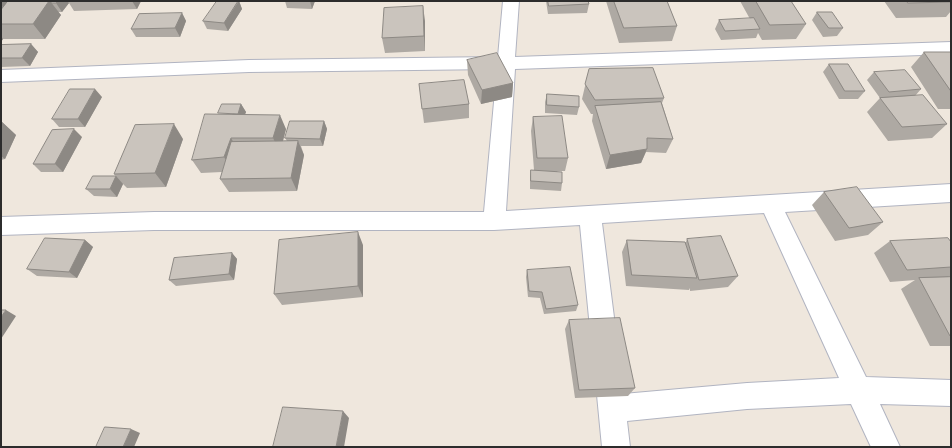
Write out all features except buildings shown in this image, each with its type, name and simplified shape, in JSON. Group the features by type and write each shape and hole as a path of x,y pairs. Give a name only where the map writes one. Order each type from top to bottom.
{"street":[{"path":"494,221 511,1"},
{"path":"1,76 249,66 507,63 951,48"},
{"path":"1,226 154,221 494,221 951,193"},
{"path":"770,204 886,447"},
{"path":"590,215 616,447"},
{"path":"612,410 747,396 859,390 951,393"}]}
